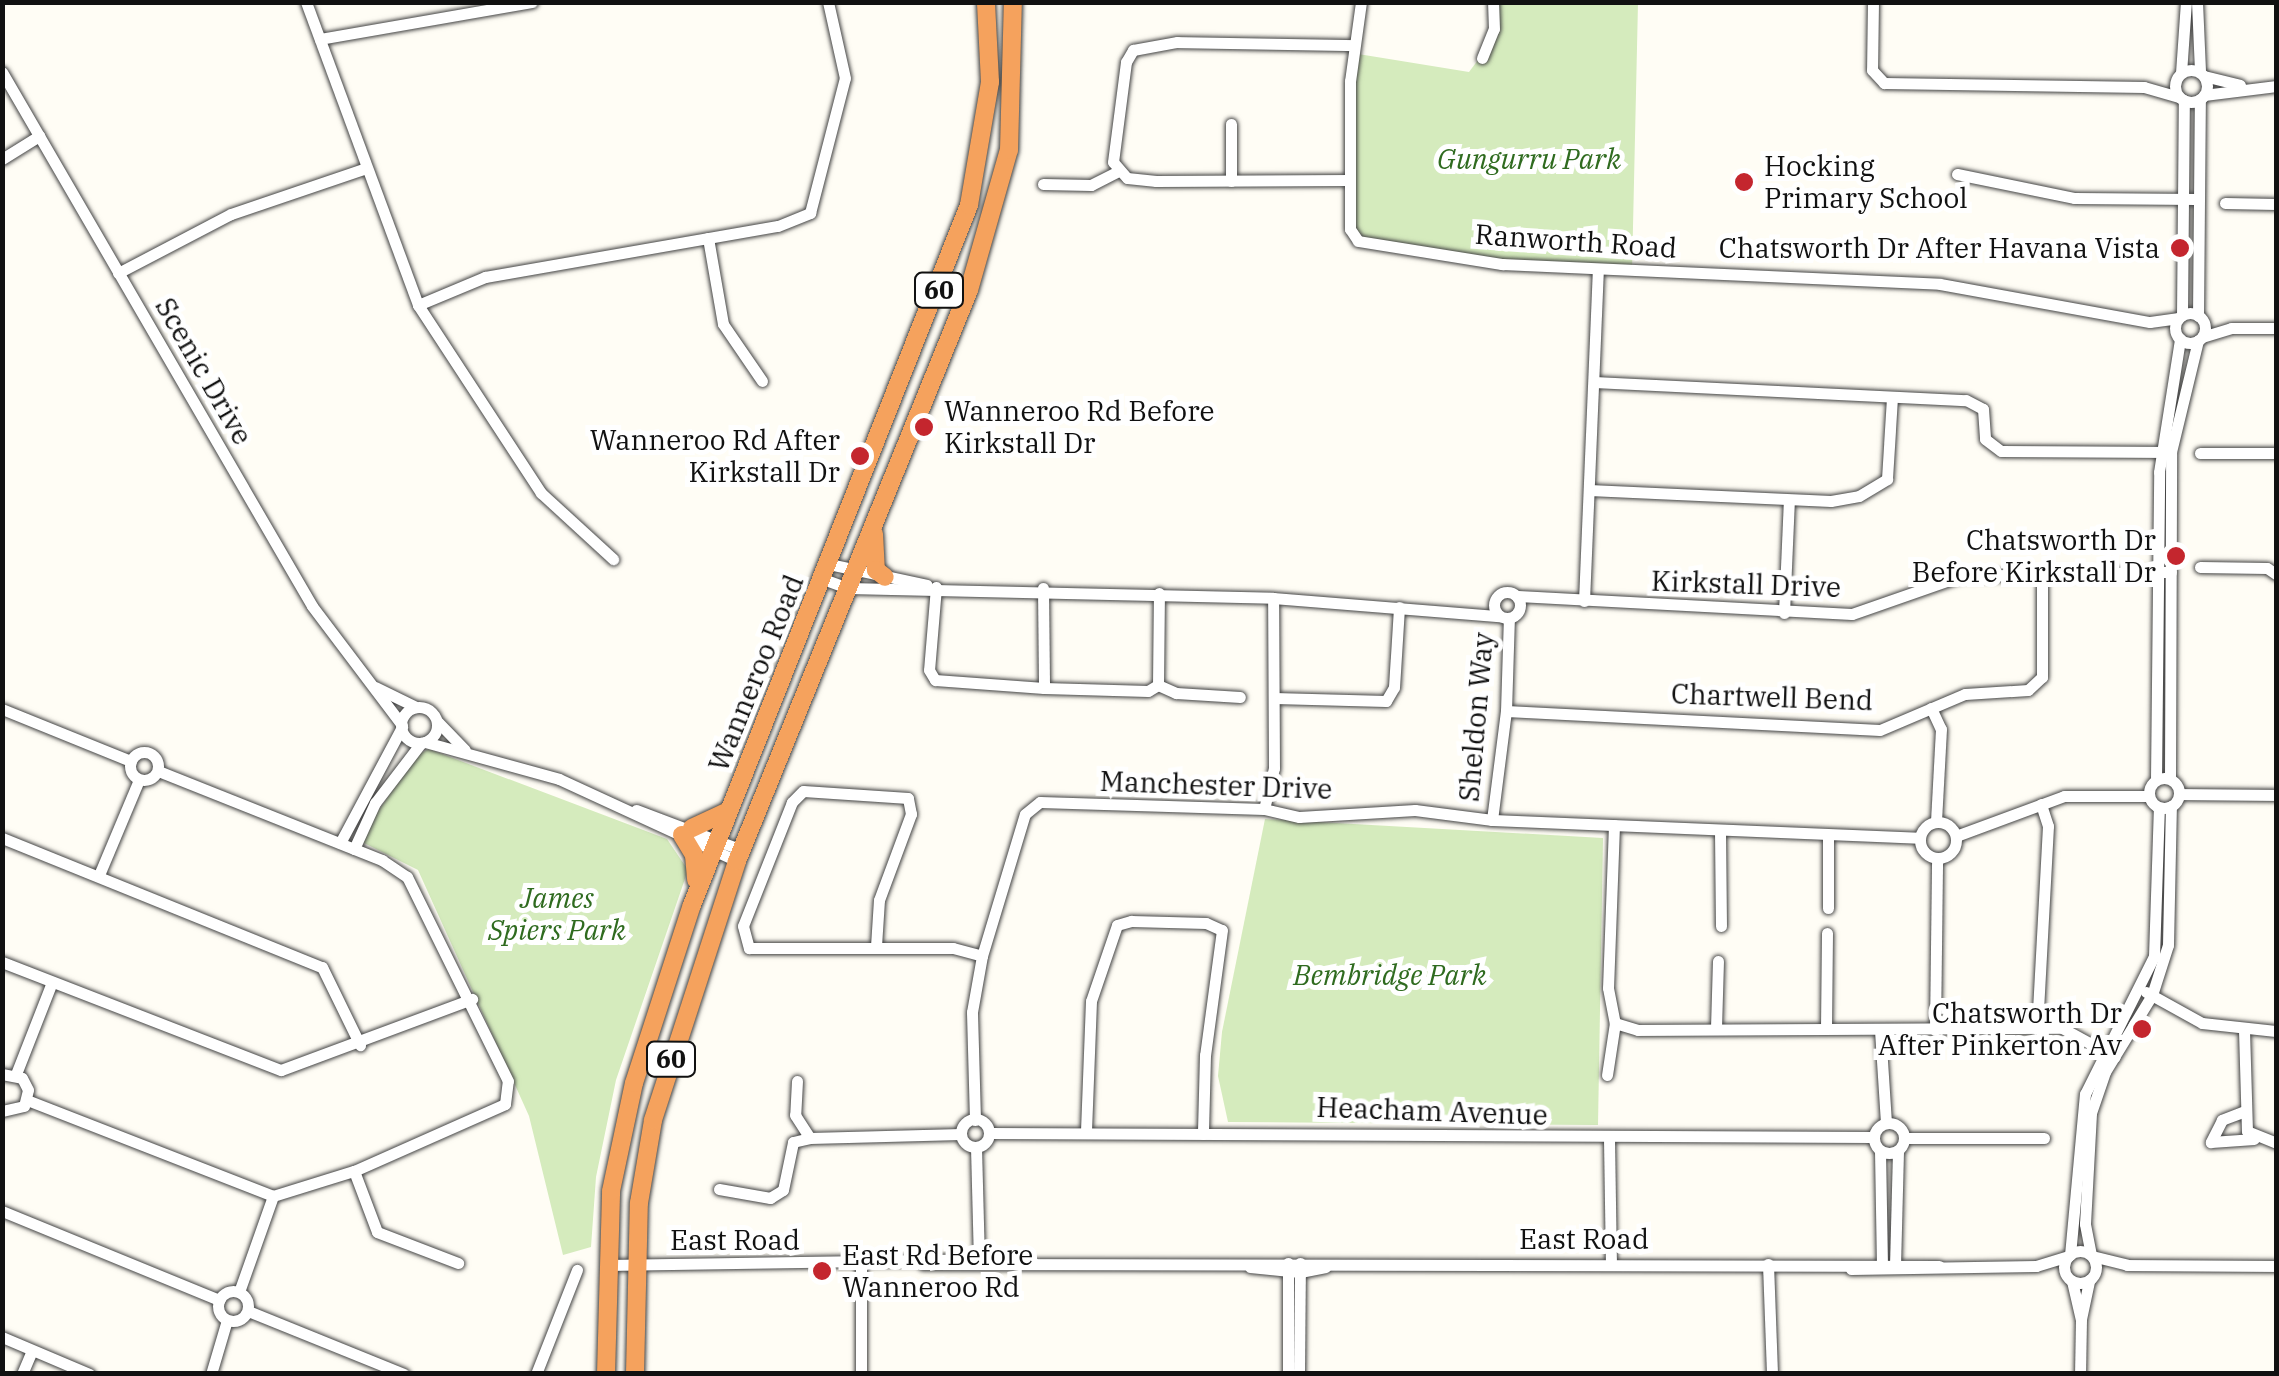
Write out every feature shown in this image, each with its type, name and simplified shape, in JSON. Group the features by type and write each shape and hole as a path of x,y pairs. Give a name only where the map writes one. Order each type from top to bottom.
{"highway":[{"name":"Wanneroo Road","path":"606,1374 607,1265 620,1139 692,906 976,186 992,64 986,2"},
{"name":"Wanneroo Road","path":"634,1374 636,1264 653,1120 740,855 969,290 997,198 1015,95 1013,2"},
{"path":"875,518 874,560 885,577"},
{"path":"692,906 697,864 687,832 719,821 732,806"}],"street":[{"path":"306,2 363,169 418,305 541,494 612,558"},
{"path":"320,39 532,2"},
{"path":"418,305 485,276 778,226 810,213 845,78 828,2"},
{"name":"Ranworth Road","path":"1361,2 1354,44 1350,229 1365,244 1598,270 1940,284 2150,322 2178,336"},
{"path":"1482,58 1494,29 1493,2"},
{"path":"1873,2 1878,79 1891,84 2144,87 2182,98 2244,86 2276,86"},
{"path":"2166,452 2200,338 2179,76 2186,2"},
{"path":"2148,796 2163,779 2166,452 2202,97 2197,2"},
{"path":"1117,172 1113,162 1126,62 1133,50 1177,42 1354,44"},
{"name":"Scenic Drive","path":"2,72 312,606 402,726"},
{"path":"2144,87 2179,76 2202,74 2244,86"},
{"path":"1232,124 1232,181"},
{"path":"2,159 39,136"},
{"path":"118,273 231,214 363,169"},
{"path":"1043,184 1091,184 1117,172 1156,181 1350,180"},
{"path":"1957,174 2074,198 2190,199"},
{"path":"2225,203 2276,204"},
{"path":"708,238 724,324 762,381"},
{"path":"1584,601 1598,270"},
{"path":"2200,317 2231,328"},
{"name":"Ranworth Road","path":"2150,322 2200,317"},
{"path":"2178,336 2200,338 2231,328 2276,328"},
{"path":"1594,382 1966,400 1984,414 1985,439 2001,450 2166,452"},
{"path":"1590,490 1847,500 1884,485 1892,397"},
{"path":"2200,453 2276,453"},
{"path":"1784,613 1789,500"},
{"path":"2200,568 2267,568 2276,574"},
{"name":"Kirkstall Drive","path":"826,572 851,580 936,587 1273,598 1454,608 1508,616 1554,603 1584,601 1852,614 1961,576 2165,572"},
{"name":"Chartwell Bend","path":"1506,711 1880,730 1981,691 2028,690 2042,677 2042,575"},
{"name":"Kirkstall Drive","path":"851,580 885,577 936,587"},
{"path":"936,587 929,670 935,680 1148,691 1158,685"},
{"path":"1043,588 1044,688"},
{"name":"Kirkstall Drive","path":"1454,608 1506,592 1554,603"},
{"path":"1158,685 1159,593"},
{"path":"1496,598 1508,616 1518,596"},
{"path":"1264,808 1274,768 1273,598"},
{"path":"1274,698 1386,701 1393,693 1399,607"},
{"name":"Sheldon Way","path":"1492,820 1506,711 1508,616"},
{"path":"1158,685 1176,693 1240,698"},
{"name":"Scenic Drive","path":"375,687 419,707"},
{"path":"340,843 407,712 419,707 466,750"},
{"path":"1931,708 1940,729 1936,821 1919,838 1923,850 1936,858"},
{"path":"2,709 131,761 150,753 158,772"},
{"path":"354,849 375,803 436,720"},
{"path":"402,726 410,740 466,750 632,810 740,855"},
{"path":"98,875 138,780 131,761"},
{"path":"28,1100 273,1196 354,1171 504,1104 508,1081 472,999 414,884 396,867 158,772 138,780"},
{"path":"2163,779 2179,794 2276,795"},
{"path":"876,946 879,900 911,814 908,798 804,791 792,802 743,926 744,943 755,952 876,946 953,948 982,956"},
{"path":"2081,1319 2070,1280 2069,1256 2081,1171 2095,1100 2110,1054 2147,992 2170,930 2165,807 2179,794"},
{"path":"1956,836 2064,796 2148,796 2165,807"},
{"name":"Manchester Drive","path":"974,1120 972,1012 982,956 1026,814 1040,802 1264,808 1299,817 1415,810 1492,820 1919,838"},
{"path":"2037,1028 2048,826 2041,804"},
{"path":"1936,821 1956,836"},
{"path":"1608,1076 1614,1023 1608,988 1614,825"},
{"path":"1720,831 1721,926"},
{"path":"1936,858 1953,850 1956,836"},
{"path":"1828,837 1828,908"},
{"path":"2,838 322,967 360,1044"},
{"path":"1935,1030 1936,858"},
{"path":"1086,1132 1091,1002 1116,925 1131,920 1206,923 1222,930 1205,1055 1203,1134"},
{"path":"1826,1029 1827,933"},
{"path":"1716,1028 1718,961"},
{"path":"2,962 281,1070 360,1044 472,999"},
{"path":"28,1100 26,1083 9,1074 52,982"},
{"path":"2147,992 2202,1023 2276,1031"},
{"path":"1614,1023 1638,1030 2069,1029 2110,1054"},
{"path":"1880,1030 1886,1123 1873,1137 1880,1151 1889,1266"},
{"path":"2244,1030 2245,1111 2254,1139"},
{"path":"798,1080 795,1115 810,1138"},
{"path":"2,1112 18,1110 28,1100"},
{"path":"2245,1111 2222,1120 2211,1142 2254,1139 2276,1143"},
{"path":"962,1134 974,1120 989,1133 976,1147 979,1264"},
{"path":"1886,1123 1896,1125 1904,1138"},
{"name":"Heacham Avenue","path":"989,1133 1609,1139 1873,1137"},
{"path":"718,1189 770,1198 783,1190 794,1142 810,1138 962,1134 976,1147"},
{"path":"1904,1138 2044,1138"},
{"path":"1889,1266 1898,1151 1904,1138"},
{"path":"1609,1139 1611,1264"},
{"path":"1880,1151 1898,1151"},
{"path":"354,1171 377,1232 458,1263"},
{"path":"2080,1374 2081,1319 2091,1279 2081,1171"},
{"path":"248,1312 239,1292 273,1196"},
{"path":"2,1212 219,1300 239,1292"},
{"name":"East Road","path":"607,1265 2036,1266 2069,1256 2091,1256"},
{"path":"2091,1256 2127,1266 2276,1266"},
{"path":"1768,1264 1772,1374"},
{"path":"861,1265 861,1374"},
{"name":"East Road","path":"2036,1266 2070,1280"},
{"path":"2070,1280 2091,1279 2127,1266"},
{"path":"1288,1374 1294,1267"},
{"path":"1294,1267 1299,1374"},
{"path":"536,1374 577,1270"},
{"path":"210,1374 227,1320 219,1300"},
{"path":"227,1320 248,1312 404,1374"},
{"path":"2,1337 89,1374"},
{"path":"22,1374 32,1350"}],"green space":[{"name":"Gungurru Park","path":"1493,3 1638,3 1632,272 1502,264 1352,236 1352,53 1469,72 1490,44"},
{"name":"James Spiers Park","path":"429,749 667,839 688,870 616,1080 596,1177 591,1247 563,1255 529,1116 418,870 358,840 417,755"},
{"name":"Bembridge Park","path":"1265,819 1603,838 1598,1125 1228,1122 1218,1076 1222,1032"}],"place":[{"name":"Hocking Primary School","path":"1744,182"},
{"name":"Chatsworth Dr After Havana Vista","path":"2180,248"},
{"name":"Wanneroo Rd Before Kirkstall Dr","path":"924,427"},
{"name":"Wanneroo Rd After Kirkstall Dr","path":"860,456"},
{"name":"Chatsworth Dr Before Kirkstall Dr","path":"2176,556"},
{"name":"Chatsworth Dr After Pinkerton Av","path":"2142,1029"},
{"name":"East Rd Before Wanneroo Rd","path":"822,1271"}]}
